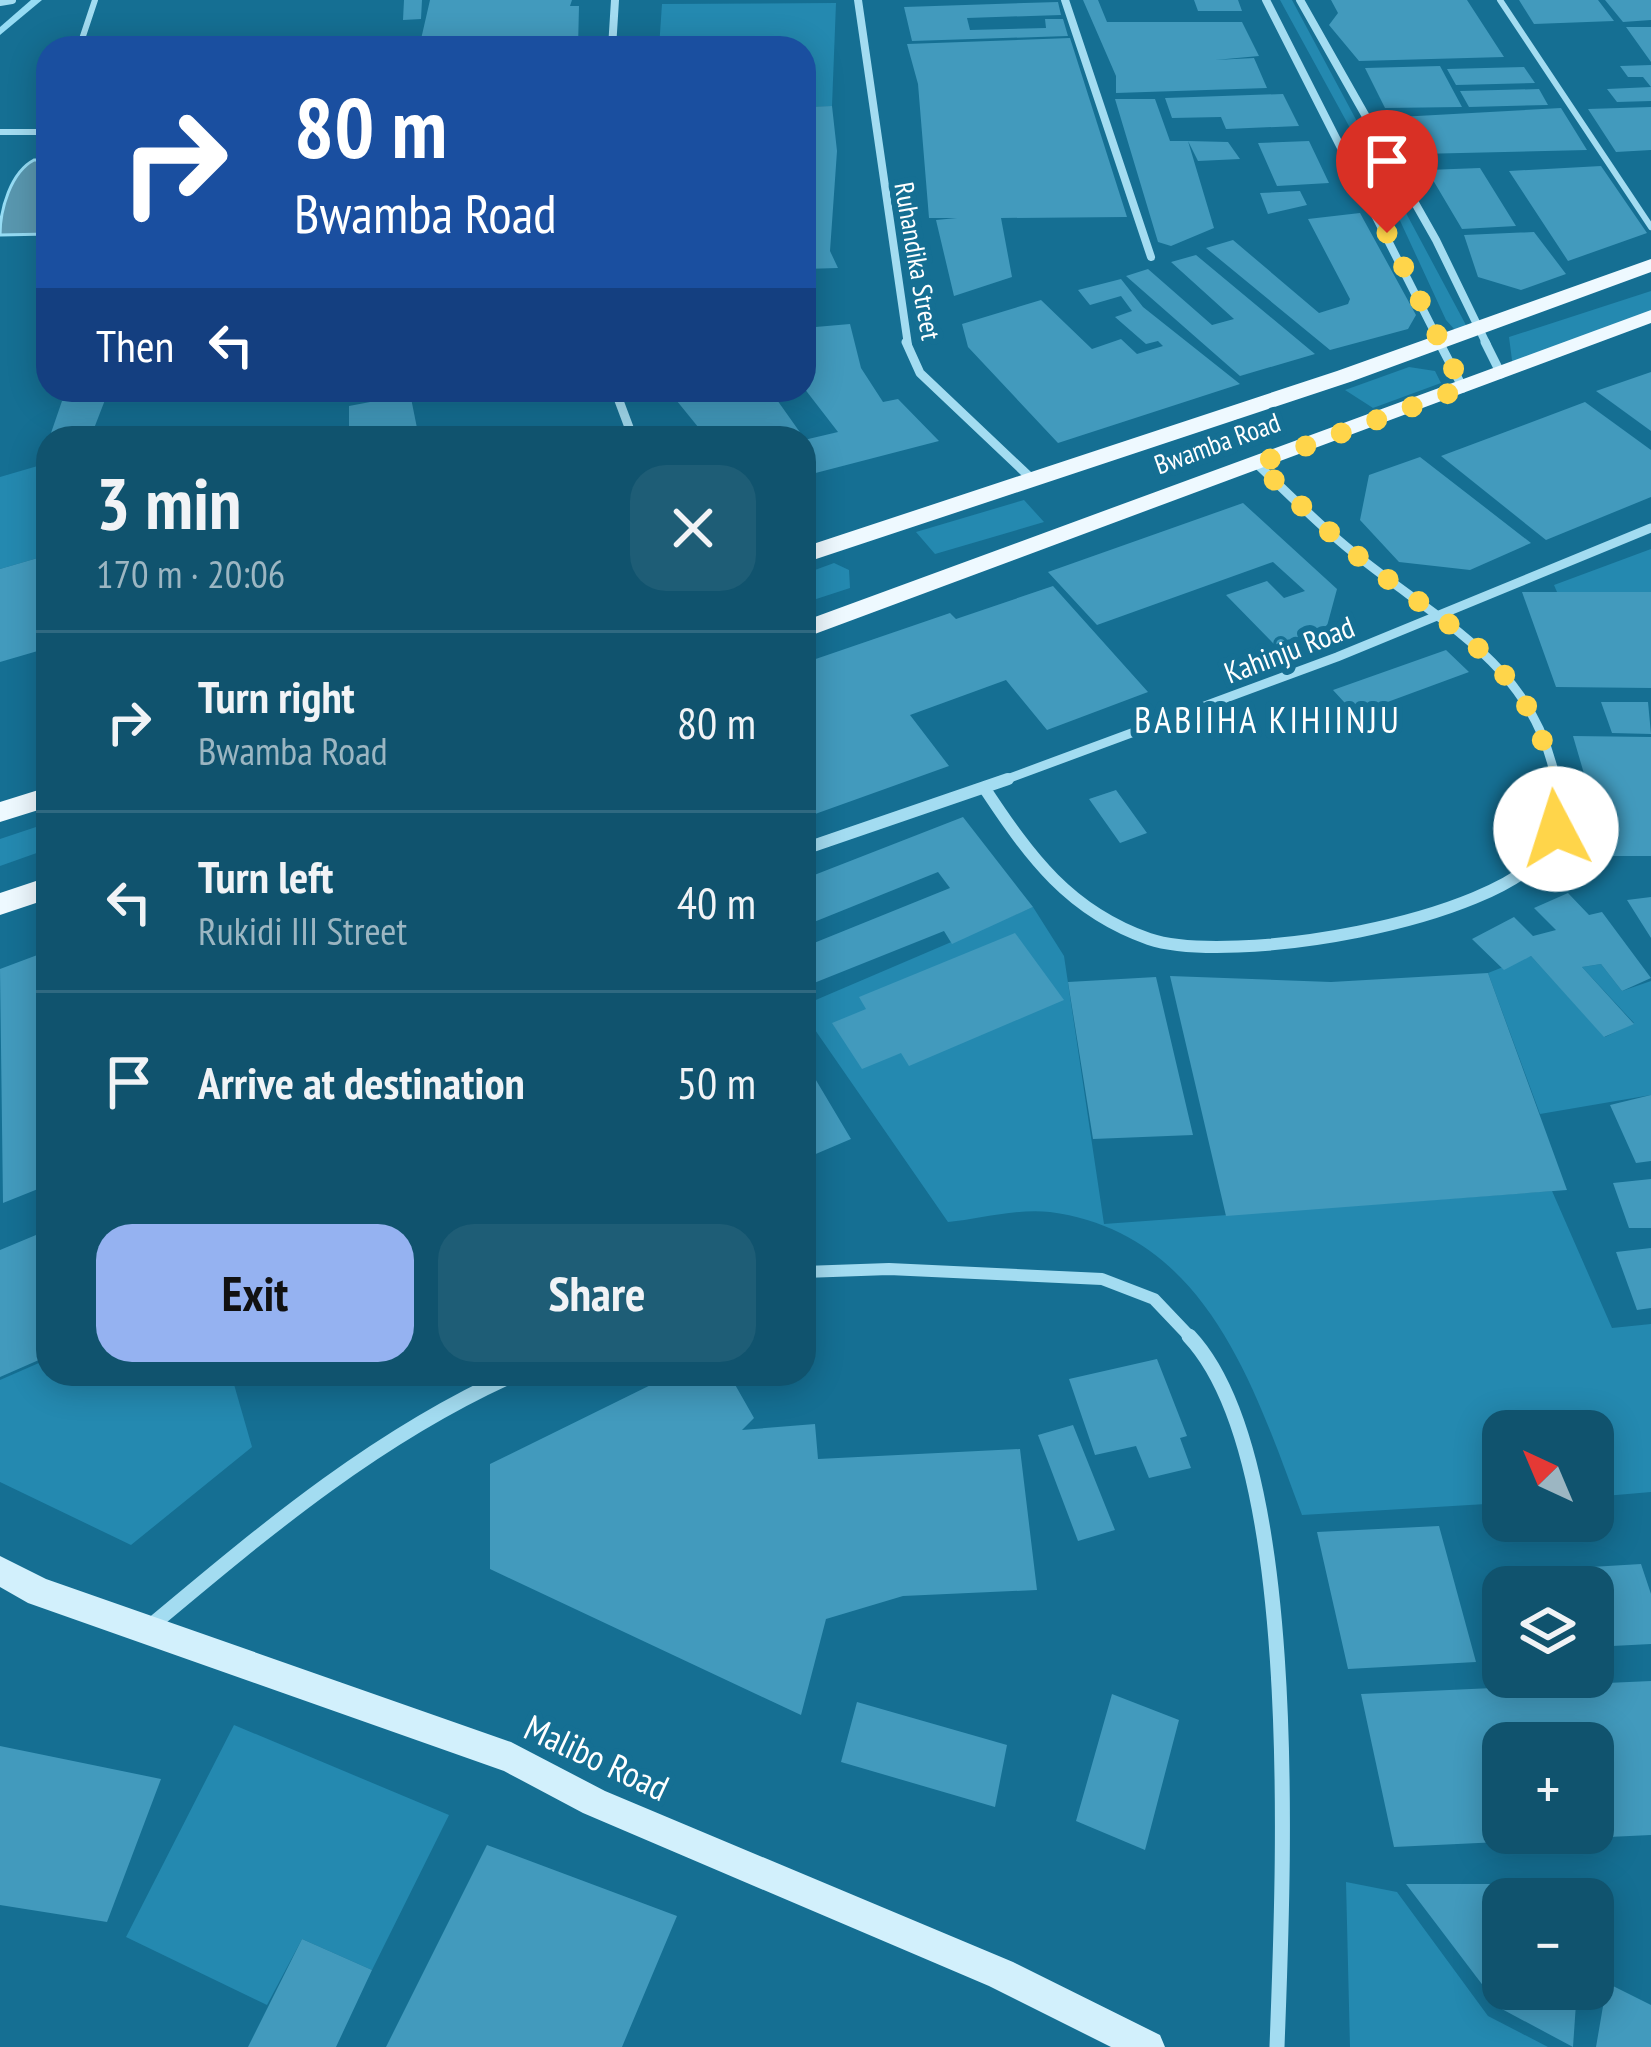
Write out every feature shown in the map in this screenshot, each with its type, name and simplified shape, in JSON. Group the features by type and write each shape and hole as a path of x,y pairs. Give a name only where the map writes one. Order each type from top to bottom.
{"main road":[{"name":"Bwamba Road","path":"816,551 1034,481 1651,266"},
{"name":"Bwamba Road","path":"816,626 1651,316"},
{"path":"0,812 36,801"},
{"path":"0,904 36,892"}],"street":[{"path":"0,2 12,0"},
{"path":"613,36 615,0"},
{"name":"Ruhandika Street","path":"858,0 904,336 920,373 1034,481"},
{"path":"1064,0 1151,257"},
{"path":"1265,0 1463,388"},
{"path":"1300,0 1436,240 1501,374"},
{"path":"985,789 1033,859 1085,910 1170,944 1247,946 1346,934 1465,904 1510,883 1546,851 1559,805 1531,707 1510,675 1442,616 1360,559 1257,464"},
{"name":"Kahinju Road","path":"816,845 985,789 1442,616 1651,528"},
{"path":"816,1272 903,1270 1111,1280 1153,1298 1198,1336 1223,1387 1255,1483 1280,1690 1277,2047"},
{"path":"146,1630 323,1483 452,1399 484,1386"},
{"name":"Malibo Road","path":"0,1571 39,1592 511,1759 594,1802 1000,1974 1148,2047"}],"lane":[{"path":"83,36 95,0"},
{"path":"1500,0 1651,227"},
{"path":"0,132 36,132"}],"shaded area":[{"path":"1280,0 1292,0 1467,327 1455,330 1446,320 1396,212"},
{"path":"836,3 832,106 816,107 816,36 660,36 662,4"},
{"path":"36,160 36,234 0,235 8,192"},
{"path":"1651,291 1651,316 1513,368 1509,337"},
{"path":"1409,367 1435,371 1441,383 1373,408 1345,390"},
{"path":"36,466 36,558 0,569 0,477"},
{"path":"1024,500 1044,522 935,554 916,532"},
{"path":"1651,549 1651,592 1557,592 1554,585"},
{"path":"834,563 849,570 850,588 816,599 816,570"},
{"path":"36,827 36,853 0,866 0,839"},
{"path":"1033,907 1064,956 1104,1224 1552,1191 1612,1328 1651,1324 1651,1492 1614,1495 1614,1410 1482,1410 1482,1504 1302,1515 1243,1368 1186,1283 1149,1250 1104,1226 1050,1212 948,1222 816,1031 816,1000"},
{"path":"1531,956 1605,1037 1634,1023 1582,967 1601,964 1622,991 1651,981 1651,1095 1540,1114 1488,973"},
{"path":"36,1364 36,1386 234,1386 252,1447 131,1545 0,1482 0,1380"},
{"path":"234,1725 449,1815 372,1970 302,1939 267,2005 126,1937"},
{"path":"1346,1882 1397,1892 1482,2010 1548,2047 1350,2047"}],"building":[{"path":"404,0 422,0 421,19 403,20"},
{"path":"430,0 572,0 570,6 579,6 578,36 422,36"},
{"path":"1083,0 1098,0 1107,22 1242,22 1259,56 1215,60 1254,58 1267,88 1116,93 1116,76"},
{"path":"1194,0 1238,0 1242,11 1198,11"},
{"path":"1331,0 1467,0 1504,57 1359,61 1329,25 1338,13"},
{"path":"1519,0 1598,0 1614,21 1534,24"},
{"path":"1605,0 1651,0 1651,20 1623,22"},
{"path":"1058,2 1061,15 967,18 970,30 1046,28 1045,19 1063,19 1068,36 912,41 904,7"},
{"path":"1626,27 1651,27 1651,62"},
{"path":"1070,38 1127,217 1001,218 1012,277 954,296 936,220 957,218 929,218 918,84 907,44"},
{"path":"1651,65 1651,87 1643,77 1628,77 1620,66"},
{"path":"1440,66 1462,107 1385,108 1365,68"},
{"path":"1524,67 1535,83 1456,85 1447,69"},
{"path":"1651,87 1651,101 1617,102 1607,89"},
{"path":"1539,89 1548,105 1469,107 1460,91"},
{"path":"1283,94 1299,126 1226,129 1221,117 1172,118 1165,98"},
{"path":"1115,99 1155,99 1170,141 1188,141 1214,228 1171,246 1158,242"},
{"path":"832,106 837,151 830,251 838,268 816,269 816,107"},
{"path":"1651,107 1651,150 1616,152 1588,109"},
{"path":"1561,108 1587,150 1418,154 1399,117"},
{"path":"1188,141 1228,142 1240,159 1198,161"},
{"path":"1309,141 1329,183 1277,186 1258,143"},
{"path":"1601,166 1647,233 1568,261 1509,171"},
{"path":"1480,168 1516,226 1462,229 1427,170"},
{"path":"1300,191 1307,205 1268,214 1260,193"},
{"path":"1360,213 1416,315 1408,329 1330,350 1206,248 1233,240 1319,313 1348,304 1350,299 1308,219"},
{"path":"1534,232 1566,274 1521,290 1478,277 1464,235"},
{"path":"1196,255 1315,354 1240,376 1126,276 1148,269 1212,325 1234,319 1171,262"},
{"path":"1121,279 1143,307 1240,384 1058,443 968,347 962,324 1041,300 1092,349 1121,339 1137,354 1163,346 1158,341 1146,344 1115,317 1132,311 1121,296 1090,305 1078,290"},
{"path":"850,324 861,368 883,402 898,399 939,441 816,473 816,437 838,432 815,402 816,327"},
{"path":"1651,372 1651,431 1596,391"},
{"path":"62,402 104,402 95,426 53,426"},
{"path":"412,402 417,426 349,426 349,406"},
{"path":"678,402 778,402 796,426 697,426"},
{"path":"1585,402 1651,450 1651,497 1546,540 1441,456"},
{"path":"1420,457 1531,543 1470,570 1399,562 1360,520 1369,475"},
{"path":"1243,503 1337,589 1327,626 1276,646 1226,595 1267,581 1284,598 1305,591 1273,562 1097,625 1048,572"},
{"path":"36,558 36,652 0,662 0,569"},
{"path":"1053,586 1148,692 1047,730 1006,680 910,715 949,766 816,814 816,659 950,613 956,619"},
{"path":"1522,592 1651,592 1651,688 1556,687"},
{"path":"1446,650 1469,672 1355,714 1333,690"},
{"path":"1601,702 1648,702 1651,734 1612,733"},
{"path":"1573,736 1651,737 1651,856 1608,856"},
{"path":"1116,790 1147,833 1120,843 1089,799"},
{"path":"963,817 1033,907 952,944 944,931 816,982 816,942 950,888 938,872 816,921 816,874"},
{"path":"1568,893 1589,915 1602,912 1651,978 1622,991 1601,964 1582,967 1634,1024 1604,1037 1531,956 1504,970 1472,939 1514,917 1533,936 1556,930 1534,908"},
{"path":"1651,897 1651,938 1627,900"},
{"path":"1015,933 1064,1000 909,1066 901,1053 862,1069 832,1023 866,1009 859,997"},
{"path":"36,956 36,1190 3,1203 0,969"},
{"path":"1488,973 1567,1190 1226,1216 1170,976 1331,982"},
{"path":"1156,977 1193,1135 1093,1139 1068,982"},
{"path":"816,1080 851,1139 816,1154"},
{"path":"1651,1095 1651,1161 1636,1163 1610,1105"},
{"path":"1651,1179 1651,1228 1629,1228 1613,1183"},
{"path":"36,1235 36,1361 0,1377 0,1250"},
{"path":"1651,1248 1651,1308 1637,1310 1616,1252"},
{"path":"1157,1359 1187,1436 1180,1438 1191,1468 1149,1478 1136,1446 1095,1455 1069,1379"},
{"path":"649,1386 736,1386 754,1418 742,1430 815,1424 818,1459 1020,1449 1037,1590 903,1596 826,1619 801,1715 490,1569 490,1464"},
{"path":"1073,1425 1115,1530 1078,1541 1038,1435"},
{"path":"1439,1526 1476,1662 1348,1669 1317,1532"},
{"path":"1641,1564 1651,1594 1651,1644 1614,1646 1614,1566 1608,1566"},
{"path":"1651,1681 1651,1835 1614,1837 1614,1722 1482,1722 1482,1843 1394,1847 1361,1694 1482,1689 1482,1698 1614,1698 1614,1683"},
{"path":"1112,1694 1179,1720 1145,1850 1076,1821"},
{"path":"857,1702 1007,1745 995,1807 841,1762"},
{"path":"0,1746 161,1779 107,1922 0,1905"},
{"path":"487,1845 677,1916 622,2047 386,2047"},
{"path":"1406,1884 1482,1884 1482,1984"},
{"path":"302,1939 372,1970 336,2047 248,2047"},
{"path":"1614,1986 1651,2005 1651,2047 1596,2047 1602,2010 1614,2010"},
{"path":"1504,2010 1576,2010 1573,2047"}],"waterway":[{"path":"0,32 37,0"}],"district":[{"name":"BABIIHA KIHIINJU","path":"1268,719"}],"route":[{"path":"1387,233 1463,388 1257,464 1360,559 1442,616 1510,675 1531,707 1544,744 1559,805 1556,829"}]}
